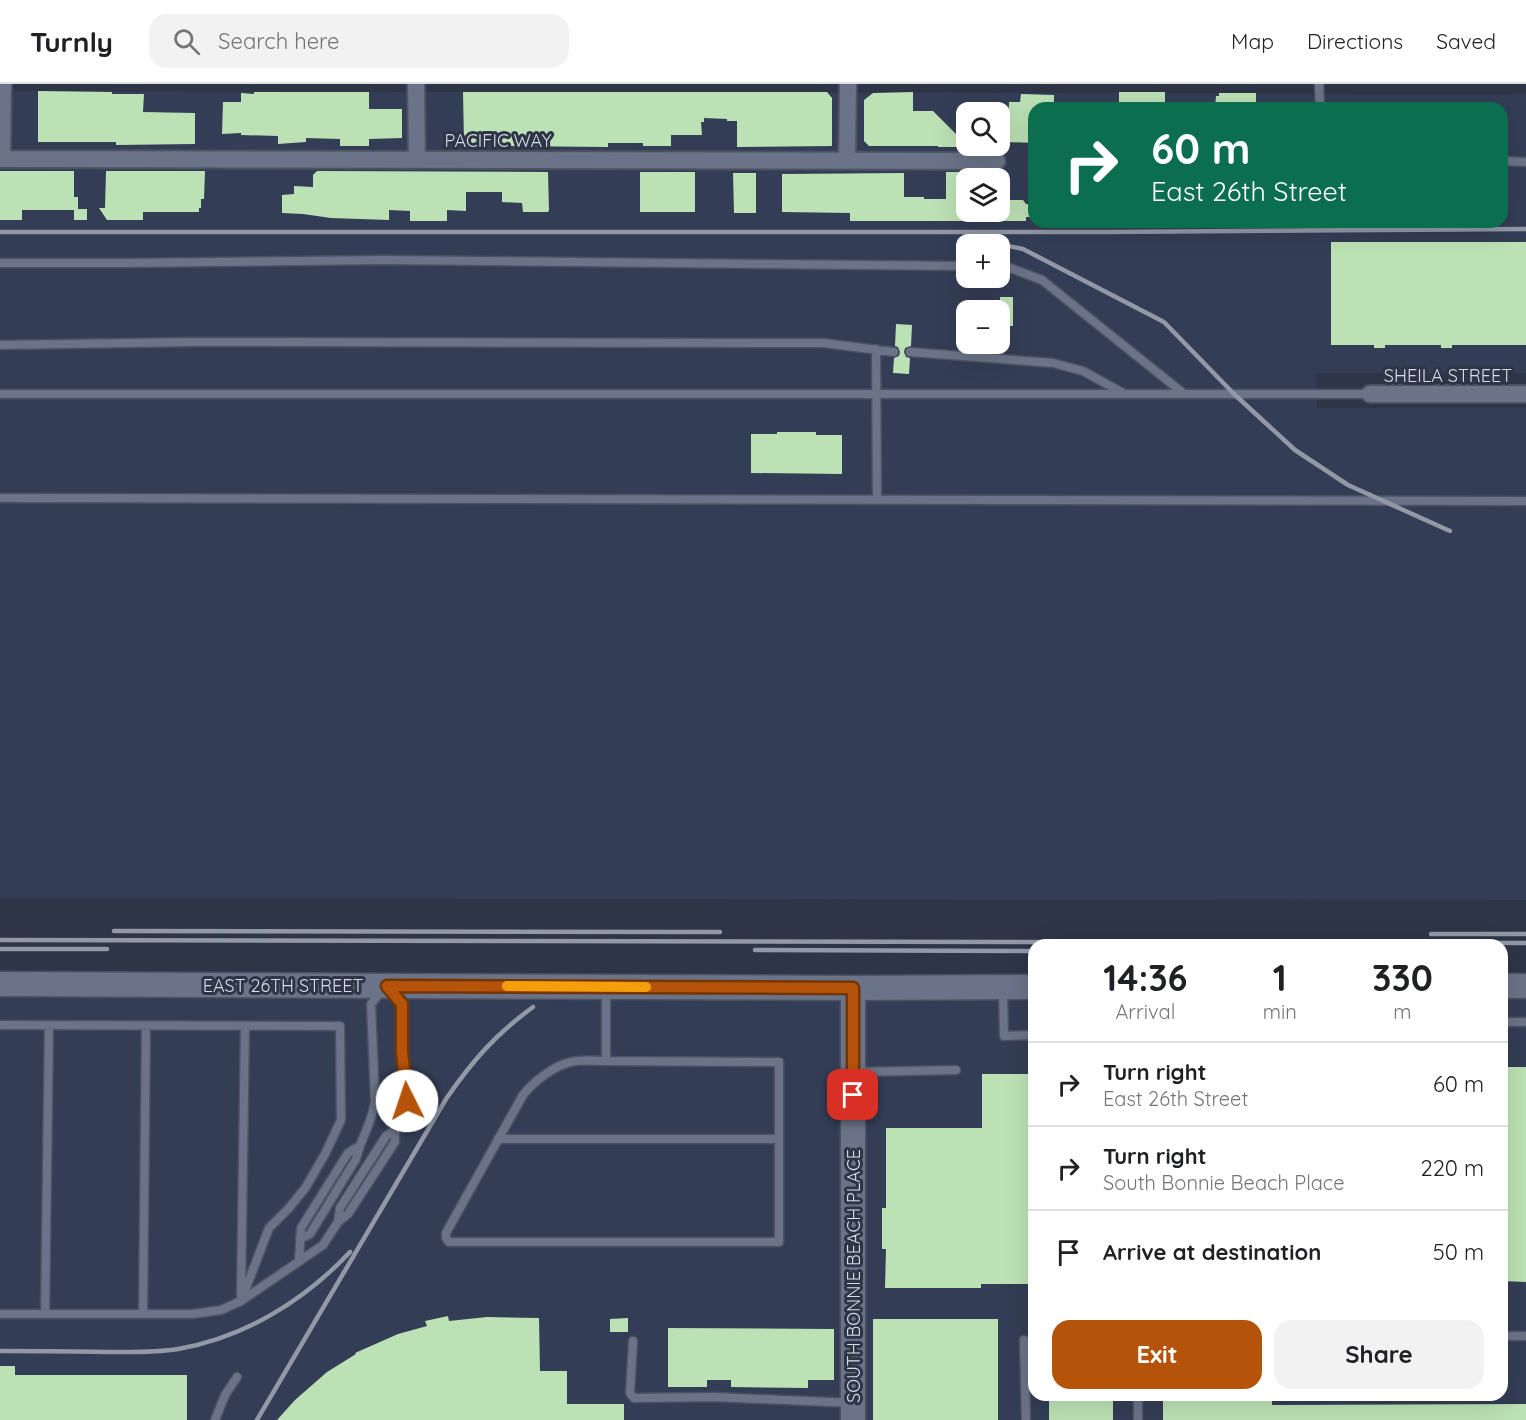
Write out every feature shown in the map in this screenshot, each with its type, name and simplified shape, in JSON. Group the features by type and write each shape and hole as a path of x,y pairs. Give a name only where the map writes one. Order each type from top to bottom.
{"street":[{"path":"1,159 3,84"},
{"path":"416,84 417,160"},
{"path":"848,84 848,160"},
{"name":"PACIFIC WAY","path":"1,159 997,161"},
{"name":"SHEILA STREET","path":"1370,394 1526,394"},
{"name":"EAST 26TH STREET","path":"0,984 1028,987"},
{"path":"1508,986 1526,986"},
{"name":"SOUTH BONNIE BEACH PLACE","path":"853,988 853,1411"}],"lane":[{"path":"1319,84 1320,102"},
{"path":"1508,161 1526,162"},
{"path":"0,263 383,260 956,266"},
{"path":"1010,268 1042,280 1184,393"},
{"path":"0,345 192,342 823,344 894,352"},
{"path":"876,349 877,500"},
{"path":"910,352 1053,363 1083,371 1123,393"},
{"path":"0,394 1370,394"},
{"path":"0,498 1526,501"},
{"path":"0,1314 192,1314 221,1310 241,1301 323,1245 338,1222 340,1208 386,1136 395,1130 405,1108 407,1094 402,1052 402,1004 387,986 371,1004 374,1112 359,1146 348,1154 301,1228 298,1261"},
{"path":"606,987 606,1061"},
{"path":"1003,987 1004,1036 1028,1035"},
{"path":"1508,1022 1526,1023"},
{"path":"0,1025 340,1026 341,1120 306,1187 269,1228 241,1301"},
{"path":"45,1314 49,1026"},
{"path":"143,1314 146,1026"},
{"path":"241,1301 245,1026"},
{"path":"570,1062 779,1062 779,1242 449,1242 446,1239 446,1233 498,1139 523,1095 532,1084 570,1062"},
{"path":"853,1071 956,1070"},
{"path":"498,1139 779,1139"},
{"path":"1508,1336 1526,1336"},
{"path":"1024,1340 1026,1420"},
{"path":"633,1341 630,1393 634,1398 714,1397 853,1411"},
{"path":"215,1420 225,1395 237,1377"},
{"path":"1138,1401 1138,1420"}],"shaded area":[{"path":"0,91 1526,94 1526,373 1316,373 1317,408 1526,408 1526,900 0,898"},
{"path":"1508,977 1526,977 1526,1420 0,1420 0,981 1028,978 1028,1401 1508,1401"}],"building":[{"path":"38,91 144,94 143,112 195,113 195,144 116,145 116,142 38,142"},
{"path":"254,92 369,92 369,109 402,109 402,138 369,139 369,146 340,146 340,139 306,138 306,142 278,144 278,136 222,134 223,102 241,102 241,93 254,94"},
{"path":"463,92 827,92 832,98 832,146 737,147 737,121 704,118 704,122 701,122 702,135 671,135 671,146 643,146 643,143 608,143 608,147 500,146 500,143 464,143"},
{"path":"913,92 913,111 933,111 956,134 956,147 869,146 864,141 864,100 873,93"},
{"path":"1119,92 1165,92 1165,102 1119,102"},
{"path":"1219,93 1256,93 1256,102 1216,102 1216,96 1219,96"},
{"path":"1021,94 1054,95 1054,102 1028,102 1028,143 1010,142 1010,102 1020,102"},
{"path":"0,171 74,171 74,197 78,197 78,209 87,209 87,220 74,220 74,210 22,210 22,220 0,220"},
{"path":"106,171 205,171 204,199 201,199 201,208 199,212 143,212 143,220 107,220 99,208 105,208"},
{"path":"317,171 548,172 549,210 548,212 523,212 522,203 502,202 502,192 466,192 466,211 447,210 447,221 410,221 410,211 389,210 389,220 282,213 282,195 294,194 294,186 313,187 313,175"},
{"path":"640,172 695,172 695,212 640,212"},
{"path":"946,172 956,172 956,221 850,221 850,213 782,212 782,174 904,173 904,197 946,199"},
{"path":"733,173 756,173 756,213 734,213"},
{"path":"1010,200 1023,200 1028,204 1026,221 1010,221"},
{"path":"1331,242 1526,242 1526,345 1452,345 1452,348 1441,348 1441,345 1385,345 1385,348 1374,348 1374,345 1331,345"},
{"path":"1000,297 1013,297 1013,326 1010,326 1010,300 1000,300"},
{"path":"896,324 912,325 911,346 905,348 904,352 906,357 910,358 909,374 893,373 894,358 899,356 900,352 895,346"},
{"path":"777,432 842,435 842,474 751,473 751,434 777,434"},
{"path":"1508,1067 1526,1067 1526,1282 1508,1281"},
{"path":"982,1074 1028,1074 1028,1284 981,1284 981,1288 885,1288 886,1249 882,1249 882,1208 886,1208 886,1128 982,1128"},
{"path":"448,1316 449,1321 487,1317 539,1318 540,1371 567,1371 567,1404 624,1404 624,1420 277,1420 295,1400 327,1372 355,1353 398,1334 427,1326 425,1321"},
{"path":"628,1318 628,1332 610,1332 610,1319"},
{"path":"873,1319 998,1319 998,1420 873,1420"},
{"path":"668,1328 834,1329 834,1380 808,1380 808,1388 731,1387 731,1380 707,1380 707,1387 668,1387"},
{"path":"0,1366 15,1366 15,1375 187,1375 187,1420 0,1420"},
{"path":"1049,1401 1113,1401 1113,1420 1049,1420"},
{"path":"1163,1401 1272,1401 1272,1405 1526,1404 1526,1420 1163,1420"}],"railway":[{"path":"0,232 1108,232 1526,229"},
{"path":"1010,246 1023,249 1164,322 1234,394 1295,450 1348,485 1450,531"},
{"path":"114,931 720,932"},
{"path":"1431,934 1526,934"},
{"path":"0,940 1028,942"},
{"path":"1508,943 1526,943"},
{"path":"0,949 107,949"},
{"path":"755,950 1028,951"},
{"path":"257,1420 446,1099 485,1049 533,1007"},
{"path":"0,1351 151,1352 203,1343 227,1336 272,1314 313,1286 350,1252"}],"slow traffic":[{"path":"507,986 646,987"}],"route":[{"path":"407,1101 402,1052 402,1004 387,986 853,988 853,1095"}]}
